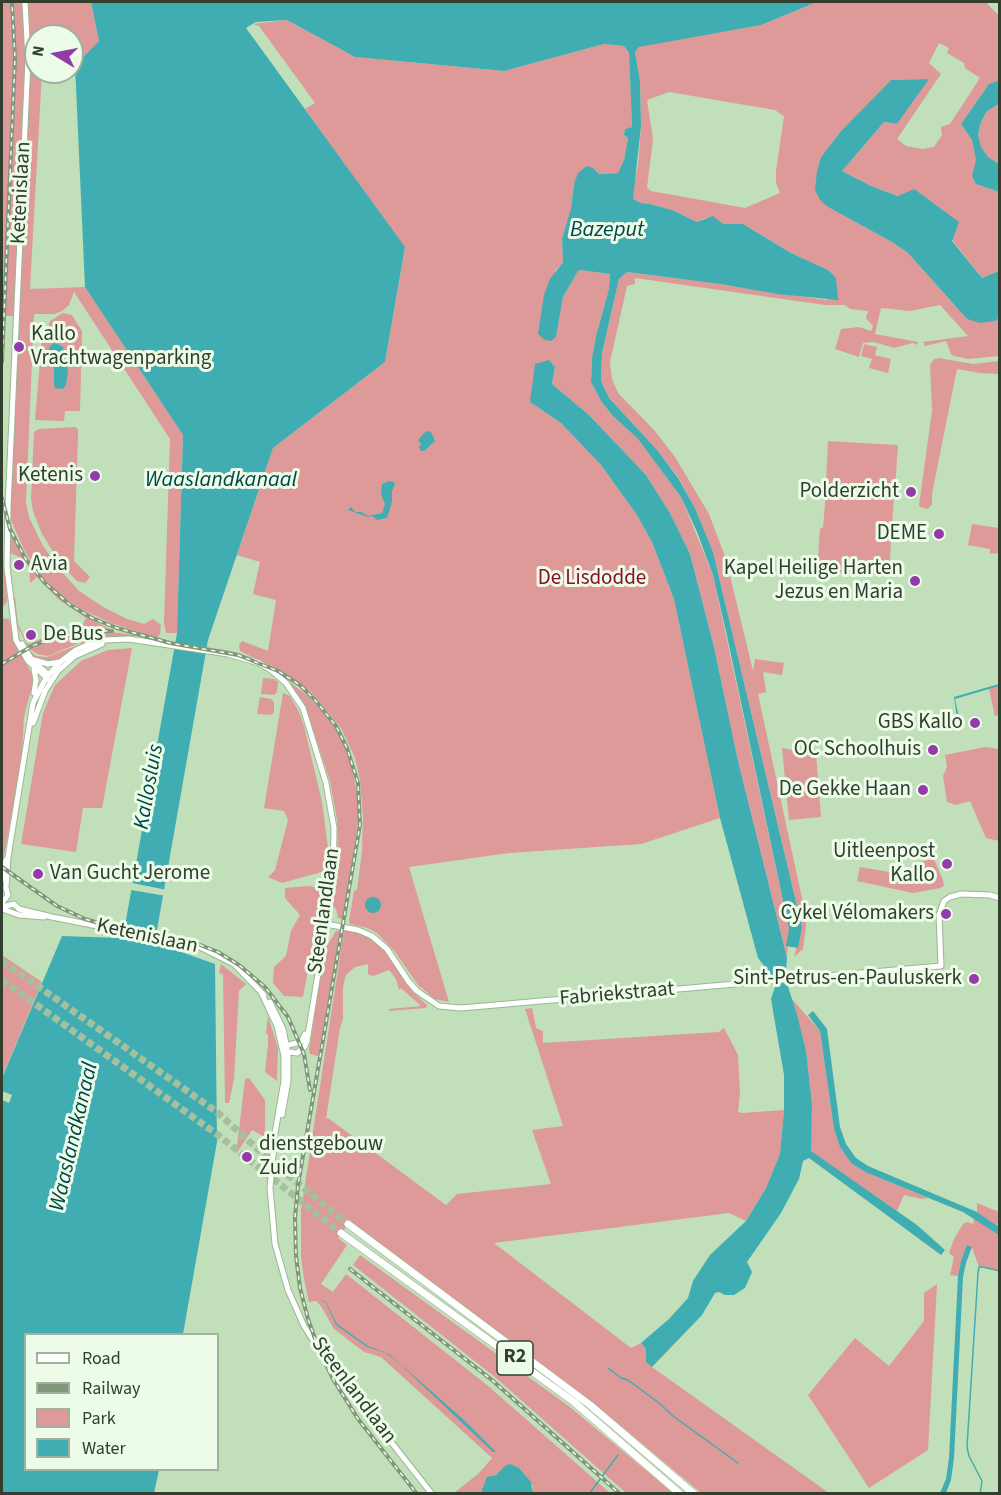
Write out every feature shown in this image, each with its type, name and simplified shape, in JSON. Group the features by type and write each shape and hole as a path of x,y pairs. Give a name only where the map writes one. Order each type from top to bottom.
{"highway":[{"name":"R2","path":"348,1224 590,1405 694,1494"},
{"name":"R2","path":"341,1233 574,1402 680,1494"}],"main road":[{"name":"Ketenislaan","path":"25,2 28,60 7,533 8,578 20,648 33,668 49,678"},
{"name":"Ketenislaan","path":"16,635 32,660 49,678"},
{"name":"Steenlandlaan","path":"109,640 137,639 241,657 265,666 286,683 303,708 326,783 334,821 334,871 304,1040 285,1049 284,1081 270,1188 273,1230 280,1267 294,1305 309,1336 432,1494"},
{"name":"Ketenislaan","path":"2,880 8,857 35,698 60,662 70,654 88,645 109,640"},
{"path":"49,678 75,656 109,640"},
{"path":"32,660 48,664 60,662"},
{"name":"Ketenislaan","path":"32,711 30,704 35,685 33,668"},
{"name":"Ketenislaan","path":"29,740 39,702 49,678"},
{"name":"Ketenislaan","path":"8,857 6,888 8,895 2,906 19,915 52,917 192,944 214,953 238,968 268,999 278,1016 285,1049"},
{"name":"Fabriekstraat","path":"326,924 358,930 380,941 417,991 432,1002 449,1008 941,966 940,909 950,897 965,894 990,895 999,898"}],"green space":[{"path":"2,2 91,2 99,41 84,56 84,24 24,24 24,84 41,84 30,289 85,287 183,435 177,633 166,633 164,623 170,439 74,292 69,305 62,311 54,314 34,314 26,502 29,517 43,546 79,591 127,619 144,624 153,619 161,625 160,634 154,637 111,623 83,610 64,598 42,577 25,552 10,518 19,316 2,316"},
{"path":"817,2 986,2 999,16 999,80 989,84 961,124 972,140 976,160 976,184 999,192 999,271 982,278 952,240 899,196 871,186 842,171 884,122 897,124 928,79 891,80 841,131 821,157 817,171 828,207 908,253 967,319 995,321 999,318 999,356 968,359 954,356 946,341 925,346 923,342 968,336 940,305 910,311 881,308 875,334 918,342 917,345 913,343 894,348 874,342 863,343 859,357 835,349 841,329 859,327 871,331 873,326 866,318 868,311 850,309 845,305 825,305 635,278 635,284 627,286 610,362 612,379 618,393 655,431 675,457 709,514 726,559 753,671 755,659 784,663 782,675 763,672 766,692 758,694 806,917 803,949 794,957 802,927 713,552 695,508 678,477 658,451 609,398 601,381 602,353 619,279 627,272 827,300 828,270 791,253 743,224 723,224 706,218 697,222 672,210 633,199 641,127 640,81 635,52 639,46 761,25","holes":["939,43 949,48 947,53 964,63 965,68 980,78 950,124 941,127 942,135 934,147 923,149 906,146 897,139 941,74 929,63","669,92 775,110 784,116 776,171 776,183 780,193 745,208 651,191 647,188 653,139 647,100"]},
{"name":"De Lisdodde","path":"287,20 355,57 504,71 604,44 624,46 629,53 632,127 625,129 624,135 628,138 624,160 618,173 599,174 593,168 574,184 571,208 562,239 563,262 555,271 556,337 563,297 578,271 610,274 609,289 592,358 591,382 601,401 612,415 638,439 681,497 713,575 789,929 787,958 690,554 670,513 646,475 589,415 552,384 555,367 549,360 530,402 561,423 601,465 637,515 652,542 674,599 720,818 641,844 509,853 409,867 449,1002 435,999 418,985 395,952 377,933 350,924 362,851 363,817 360,780 355,758 341,728 311,692 279,670 240,651 239,645 242,641 268,651 276,600 253,594 260,562 237,555 273,448 385,362 405,248 305,109 315,103 259,26 253,24"},
{"path":"999,104 999,164 988,157 981,147 978,134 987,111"},
{"path":"63,313 72,315 82,331 80,411 65,411 64,421 35,420 42,337 46,334 50,321","holes":["49,352 66,385 54,384 54,369"]},
{"path":"864,344 877,347 875,355 891,359 888,373 869,368 872,359 861,356"},
{"path":"934,359 973,364 999,361 999,374 957,369 932,494 932,505 927,509 919,505 932,411 930,365"},
{"path":"75,427 78,429 78,435 74,561 90,577 85,583 77,581 55,555 42,534 31,499 34,432 39,429"},
{"path":"828,441 898,445 895,488 826,484"},
{"path":"826,491 894,495 889,576 817,571 820,528 823,528"},
{"path":"972,524 999,528 999,553 990,554 990,549 968,545"},
{"path":"10,529 14,541 24,559 10,553"},
{"path":"2,540 7,602 2,608"},
{"path":"24,559 49,588 80,613 110,629 84,630 64,634 28,647 17,625 13,599 15,597 18,624 29,644 48,636 81,628 86,618 58,599 37,577 30,583 29,567"},
{"path":"2,618 9,619 15,644 32,674 33,682 24,717 22,756 2,867"},
{"path":"103,631 143,636 112,637 84,644 79,643 48,656 37,654 30,649 70,635"},
{"path":"81,645 60,659 48,662 33,657 28,649 36,656 47,657"},
{"path":"132,648 102,808 83,808 76,852 21,844 43,713 55,685 81,661 108,650"},
{"path":"280,675 307,695 331,721 344,743 352,768 359,804 358,823 343,919 338,918 336,909 332,906 338,850 337,820 330,781 304,703"},
{"path":"263,678 274,679 278,682 277,692 274,695 261,694"},
{"path":"999,686 999,715 995,716 989,689"},
{"path":"283,693 290,696 304,726 322,802 328,848 325,871 282,883 268,877 275,870 288,820 284,811 264,808"},
{"path":"260,697 271,699 274,702 274,712 271,715 257,714"},
{"path":"985,747 999,749 999,841 986,838 970,801 956,805 947,802 943,776 947,767 945,755"},
{"path":"782,748 816,754 821,817 789,820"},
{"path":"934,859 943,880 944,886 940,888 913,893 857,881 860,867 895,873 900,871 906,878 919,862"},
{"path":"308,886 323,888 303,997 284,996 273,983 274,967 286,956 291,931 300,915 285,898 285,888"},
{"path":"341,930 318,1056 310,1054 309,1050 314,1021 312,1020 326,944 336,931"},
{"path":"344,930 362,934 378,944 388,954 413,992 427,1005 426,1008 389,1011 389,1009 421,1006 401,988 399,990 396,979 389,970 373,976 368,974 368,964 355,967 346,975 343,987 343,1019 326,1119 328,1118 446,1205 457,1194 551,1184 532,1130 563,1126 525,1009 532,1008 536,1028 543,1031 543,1043 719,1032 724,1028 738,1055 740,1093 738,1112 784,1110 780,1154 766,1188 746,1221 729,1213 494,1243 631,1348 641,1343 646,1349 652,1367 829,1493 701,1493 592,1402 350,1221 338,1238 347,1245 321,1284 333,1292 346,1274 487,1385 610,1493 533,1493 533,1486 519,1468 512,1466 489,1478 481,1493 454,1493 479,1473 492,1458 381,1357 364,1352 334,1329 321,1306 316,1301 309,1302 304,1279 301,1256 301,1210"},
{"path":"2,955 42,982 2,1077"},
{"path":"221,964 246,984 239,991 234,1079 229,1103 225,1103 223,974 219,973"},
{"path":"791,998 820,1031 834,1129 840,1147 851,1163 865,1172 928,1198 904,1195 897,1211 810,1151 812,1104 806,1052"},
{"path":"268,1016 278,1048 277,1081 265,1072"},
{"path":"249,1078 265,1100 265,1137 252,1130 236,1154 245,1079"},
{"path":"977,1203 999,1212 999,1227 977,1212"},
{"path":"974,1218 999,1235 999,1271 979,1267 972,1248 968,1245 958,1276 950,1275 954,1257 949,1253 954,1239 963,1224 967,1222 973,1224"},
{"path":"360,1255 570,1407 673,1493 626,1493 495,1377 353,1265"},
{"path":"937,1284 928,1450 869,1488 808,1395 855,1338 889,1366 924,1321 924,1293"}],"water":[{"path":"91,2 817,2 761,25 639,47 635,52 640,81 641,126 633,199 672,210 697,222 713,216 723,224 743,224 791,253 828,270 836,278 838,300 777,294 627,272 619,279 602,353 601,381 609,398 658,451 678,478 695,508 713,552 802,927 798,948 786,946 789,929 713,575 681,497 638,439 612,415 601,401 591,382 592,358 609,289 610,274 578,271 563,297 556,337 551,341 545,340 538,334 544,295 550,279 563,262 562,239 578,173 587,166 599,174 618,173 624,160 628,138 624,135 625,129 632,127 629,53 624,46 604,44 504,71 355,57 287,20 256,22 246,28 405,247 385,362 273,448 208,640 155,941 215,964 217,1142 183,1333 24,1333 24,1471 159,1471 154,1493 2,1493 2,1100 9,1103 12,1095 2,1091 2,1078 62,936 123,937 177,633 183,435 85,287 76,84 84,84 84,56 99,41"},
{"path":"929,79 897,124 884,122 842,171 871,186 898,196 914,189 959,222 952,241 982,278 999,271 999,318 995,321 980,323 967,319 908,253 828,207 820,200 815,190 821,157 841,131 891,80"},
{"path":"999,80 999,104 987,111 978,134 981,147 988,157 999,164 999,192 976,184 972,176 976,160 972,140 961,124 989,84"},
{"path":"53,343 63,347 65,356 68,371 66,385 63,389 55,388 54,384 54,369 49,352"},
{"path":"549,360 555,367 552,384 589,415 646,475 670,513 690,554 787,958 789,990 806,1051 812,1104 811,1151 917,1225 945,1250 941,1255 809,1158 803,1161 799,1179 781,1213 747,1262 752,1272 745,1288 734,1295 715,1293 702,1315 652,1367 646,1362 646,1349 641,1343 669,1319 688,1298 693,1281 710,1255 746,1221 766,1188 780,1154 784,1075 771,999 775,987 772,976 758,958 720,818 674,599 652,542 637,515 601,465 561,423 530,402 535,364"},
{"path":"426,431 431,432 435,441 421,451 419,447 421,444 418,440"},
{"path":"389,481 395,484 387,518 377,520 372,516 368,517 348,510 351,507 355,512 368,516 382,513 385,504 381,494 382,484"},
{"path":"999,684 999,686 955,699 959,717 957,718 954,697"},
{"path":"373,897 381,905 373,913 365,905"},
{"path":"813,1011 827,1029 840,1127 846,1144 856,1158 868,1166 977,1212 999,1227 999,1235 963,1212 865,1172 851,1163 840,1147 834,1129 820,1031 808,1015"},
{"path":"967,1245 972,1247 963,1277 954,1458 951,1480 946,1493 940,1493 946,1479 949,1458 958,1276"},
{"path":"320,1299 326,1302 337,1324 368,1346 389,1354 465,1421 496,1452 493,1452 399,1363 386,1353 367,1347 336,1325 326,1303"},
{"path":"510,1464 519,1468 531,1482 533,1493 481,1493 487,1477 496,1475"}],"pier":[{"path":"132,883 167,890 166,896 131,890"}],"waterway":[{"path":"980,1494 982,1481 969,1456 967,1447 978,1273 979,1267 1000,1271"},
{"path":"608,1368 621,1378 628,1380 738,1463"},
{"path":"589,1494 618,1455"}],"tunnel":[{"path":"2,961 217,1112 274,1164 348,1224"},
{"path":"2,980 218,1135 341,1233"}],"railway":[{"path":"2,362 15,59 12,2"},
{"path":"2,498 10,529 25,558 45,583 69,604 92,618 117,628 170,643 238,655 278,671 300,685 315,700 336,726 347,748 358,783 360,825 298,1185 295,1218 296,1256 300,1288 308,1319 333,1379 358,1419 417,1494"},
{"path":"2,664 32,646 57,637 86,631 112,631"},
{"path":"2,867 57,906 85,919 109,926 190,941 218,952 239,965 265,987 288,1017 304,1054 310,1090"},
{"path":"350,1269 492,1380 620,1494"}],"place":[{"name":"Kallo Vrachtwagenparking","path":"19,347"},
{"name":"Ketenis","path":"95,476"},
{"name":"Polderzicht","path":"911,492"},
{"name":"DEME","path":"939,534"},
{"name":"Avia","path":"19,565"},
{"name":"Kapel Heilige Harten Jezus en Maria","path":"915,581"},
{"name":"De Bus","path":"31,635"},
{"name":"GBS Kallo","path":"975,723"},
{"name":"OC Schoolhuis","path":"933,750"},
{"name":"De Gekke Haan","path":"923,790"},
{"name":"Uitleenpost Kallo","path":"947,864"},
{"name":"Van Gucht Jerome","path":"38,874"},
{"name":"Cykel Vélomakers","path":"946,914"},
{"name":"Sint-Petrus-en-Pauluskerk","path":"974,979"},
{"name":"dienstgebouw Zuid","path":"247,1157"}],"water label":[{"name":"Bazeput","path":"607,231"},
{"name":"Waaslandkanaal","path":"221,481"},
{"name":"Kallosluis","path":"150,787"},
{"name":"Waaslandkanaal","path":"75,1137"}]}
